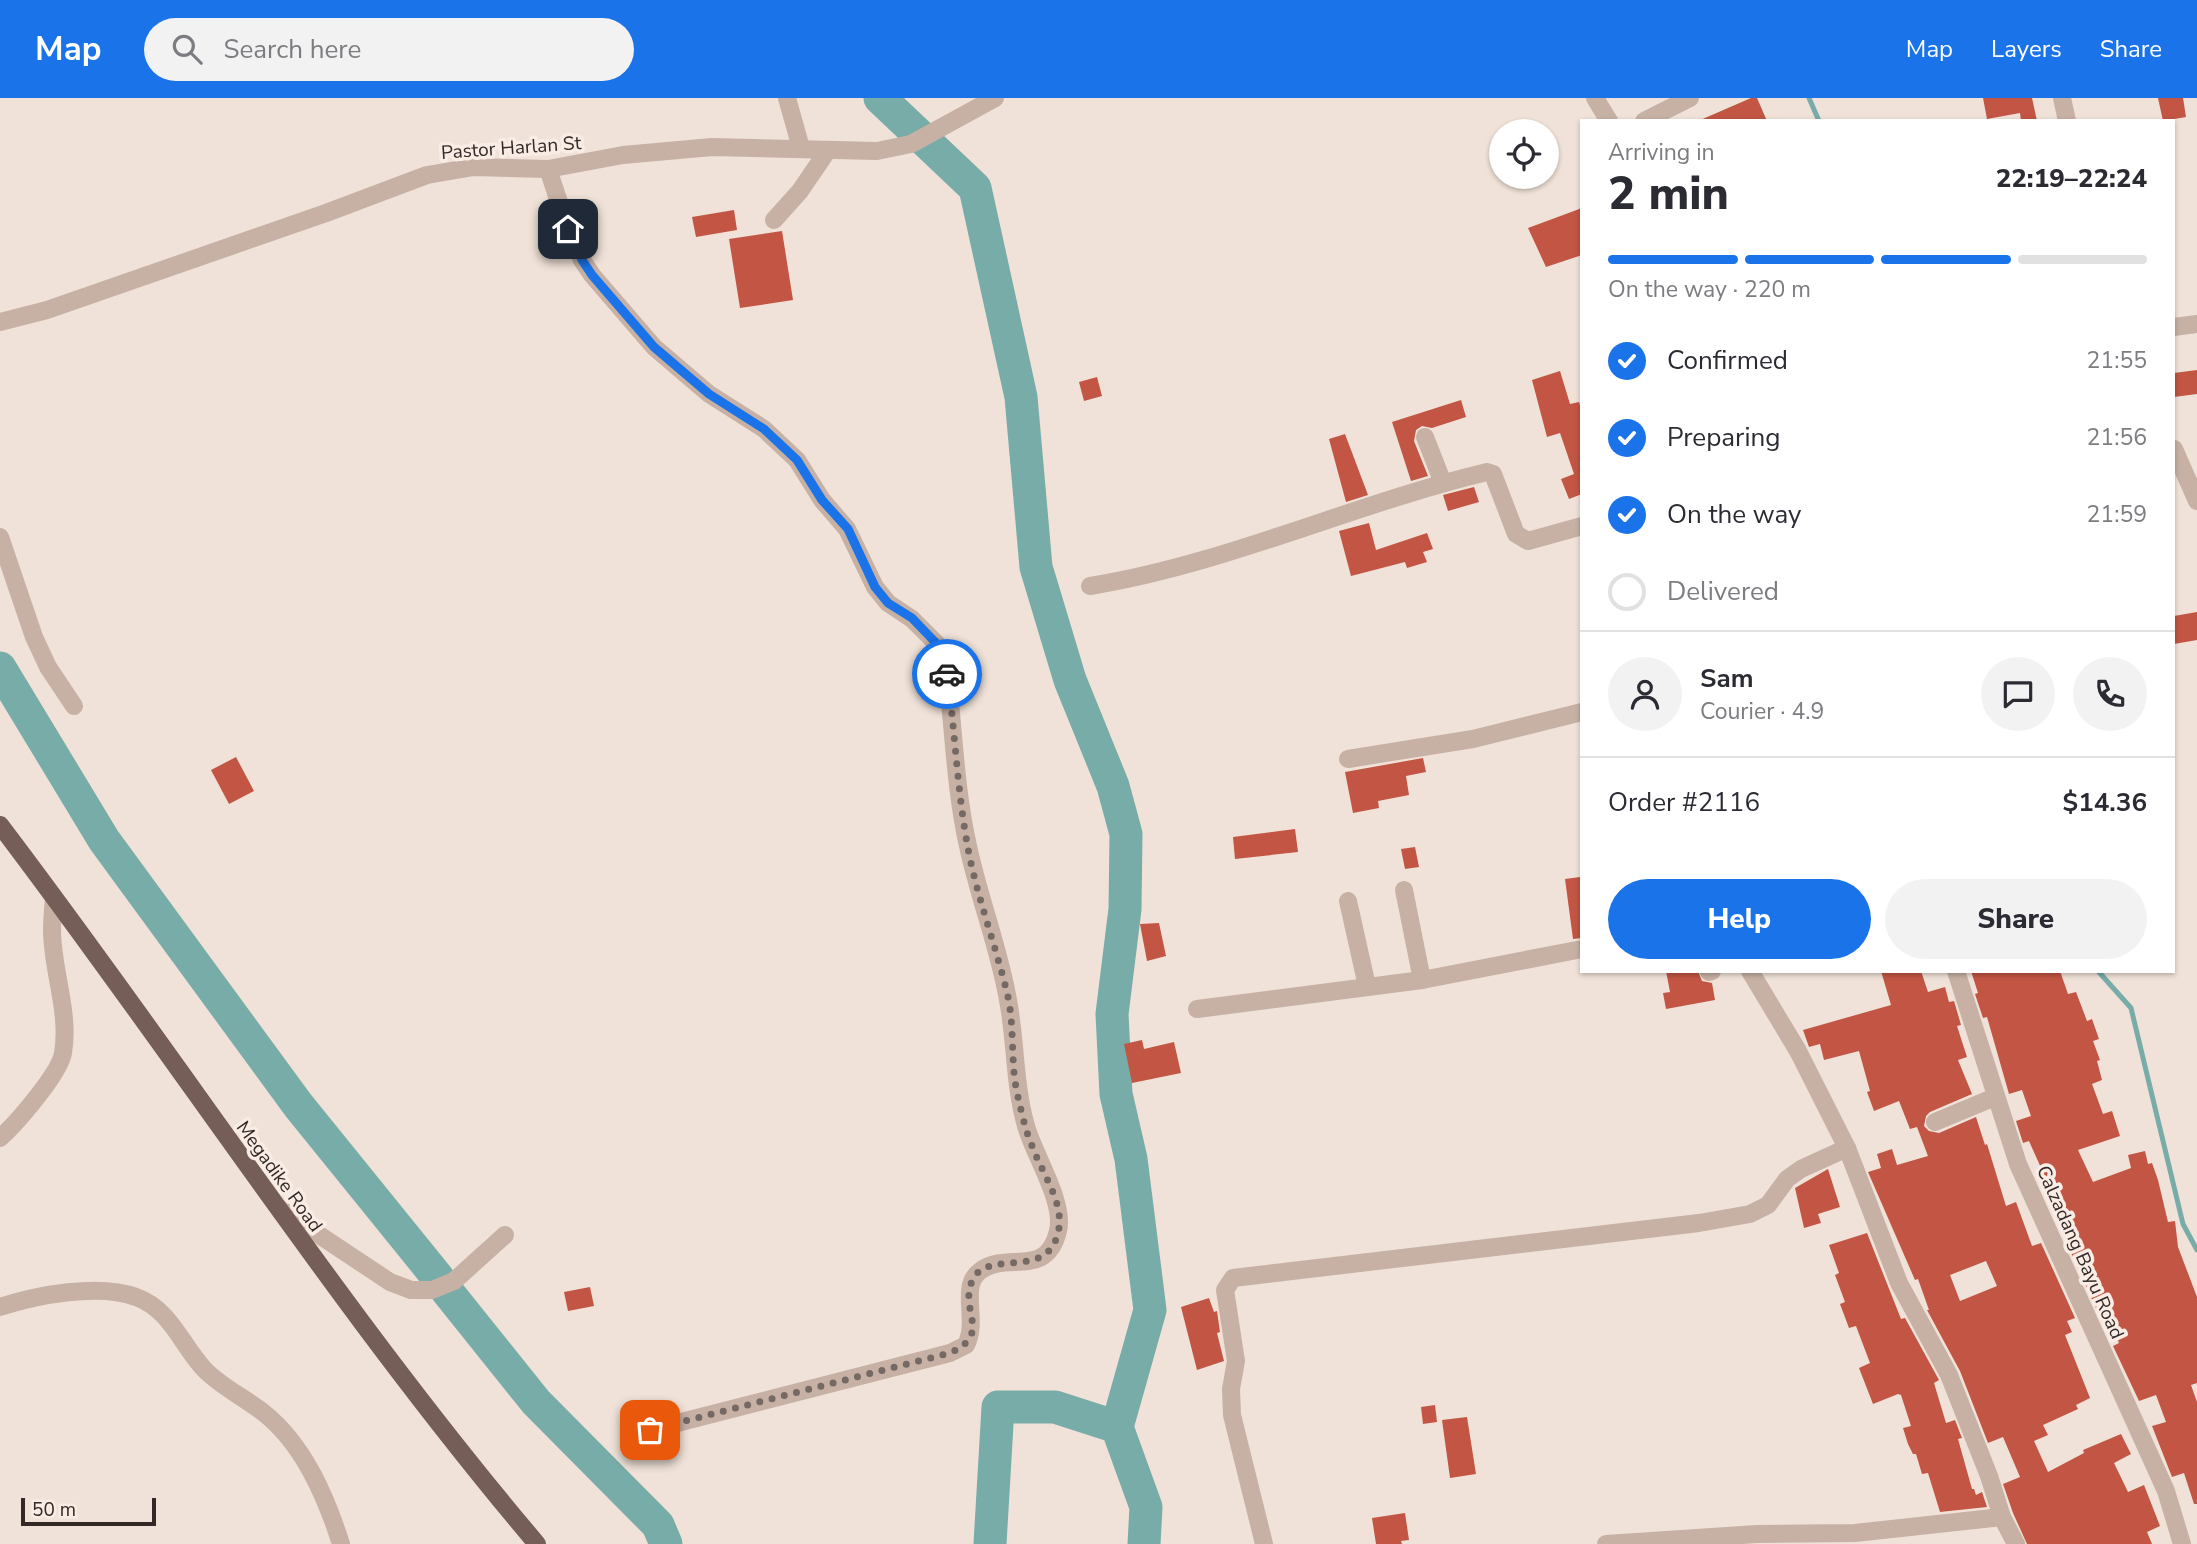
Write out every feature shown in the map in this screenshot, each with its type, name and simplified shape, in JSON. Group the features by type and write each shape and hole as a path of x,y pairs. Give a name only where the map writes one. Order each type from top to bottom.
{"main road":[{"name":"Megadike Road","path":"0,825 277,1207 459,1452 537,1544"}],"street":[{"path":"787,98 801,148"},
{"name":"Pastor Harlan St","path":"0,322 47,310 327,214 426,175 474,167 548,169 623,155 699,148 877,151 911,144 995,98"},
{"path":"1595,98 1608,119"},
{"path":"1648,119 1690,98"},
{"path":"2062,98 2067,119"},
{"path":"774,220 800,191 828,150"},
{"path":"548,169 568,229 592,275 654,347 709,394 764,429 797,460 822,500 848,529 875,587 888,603 912,618 937,644 945,662 967,844 1008,999 1017,1095 1031,1146 1059,1210 1059,1228 1054,1243 1045,1255 1034,1261 993,1266 981,1270 972,1279 969,1294 973,1327 967,1345 950,1353 650,1430"},
{"path":"2175,327 2197,324"},
{"path":"1425,437 1443,483"},
{"path":"2175,451 2193,484 2197,501"},
{"path":"1090,586 1129,579 1216,555 1443,483 1487,472 1493,474 1516,534 1528,541 1580,527"},
{"path":"0,537 39,647 48,667 74,706"},
{"path":"1348,759 1473,739 1580,712"},
{"path":"1404,890 1422,980"},
{"path":"0,1138 37,1095 63,1055 62,1008 52,932 54,898"},
{"path":"1348,901 1367,986"},
{"path":"1197,1009 1422,980 1580,949"},
{"path":"1751,973 1798,1051 1847,1149 1899,1283 1949,1375 1989,1476 2002,1517 2016,1544"},
{"name":"Calzadang Bayu Road","path":"1957,973 2018,1164 2166,1491 2182,1544"},
{"path":"1935,1122 1996,1097"},
{"path":"1264,1544 1232,1415 1231,1389 1236,1361 1224,1290 1233,1278 1699,1223 1750,1214 1768,1205 1787,1179 1801,1168 1847,1149"},
{"path":"277,1207 390,1282 411,1290 432,1290 454,1281 505,1235"},
{"path":"0,1307 25,1299 101,1290 133,1295 153,1303 207,1372 265,1413 285,1433 329,1507 341,1544"},
{"path":"1606,1544 1757,1534 1856,1533 2002,1517"}],"building":[{"path":"1751,98 1757,98 1766,119 1703,119"},
{"path":"1983,98 2032,98 2037,119 2021,119 2020,113 1987,119"},
{"path":"2158,98 2183,98 2186,117 2163,119"},
{"path":"1580,209 1580,256 1546,267 1528,228"},
{"path":"734,210 737,230 696,237 692,217"},
{"path":"782,231 793,300 740,308 729,239"},
{"path":"2197,370 2197,394 2175,397 2175,373"},
{"path":"1560,371 1570,404 1579,402 1580,495 1569,499 1561,479 1574,474 1560,433 1547,437 1532,380"},
{"path":"1097,377 1102,396 1084,401 1079,382"},
{"path":"1461,400 1466,417 1432,428 1422,426 1416,430 1414,441 1428,476 1411,481 1392,422"},
{"path":"1345,434 1368,495 1346,502 1329,439"},
{"path":"1474,487 1479,502 1448,511 1443,495"},
{"path":"1369,523 1376,550 1427,533 1433,549 1423,552 1427,562 1407,568 1405,562 1351,576 1339,531"},
{"path":"2197,612 2197,640 2175,644 2175,616"},
{"path":"236,757 254,791 229,804 211,770"},
{"path":"1423,758 1426,772 1406,776 1409,795 1378,801 1379,808 1353,813 1345,772"},
{"path":"1295,829 1298,852 1235,859 1233,837"},
{"path":"1415,847 1419,867 1405,869 1401,849"},
{"path":"1580,877 1580,938 1573,939 1565,879"},
{"path":"1159,923 1166,956 1147,961 1140,924"},
{"path":"1666,973 1699,973 1702,981 1712,983 1715,1000 1666,1009 1663,993 1670,992"},
{"path":"1882,973 1922,973 1928,992 1945,987 1949,1002 1954,1001 1961,1025 1957,1026 1967,1057 1958,1060 1972,1094 1930,1112 1926,1116 1924,1126 1929,1131 1939,1133 1976,1117 2006,1206 2016,1202 2032,1246 2041,1243 2075,1318 2067,1321 2072,1332 2065,1335 2090,1398 2076,1405 2078,1409 2043,1425 2048,1435 2034,1441 2048,1472 2084,1453 2083,1450 2121,1434 2131,1454 2114,1463 2128,1492 2144,1485 2160,1526 2147,1532 2152,1544 2027,1544 2003,1484 2020,1477 2003,1437 1988,1443 1960,1371 1927,1310 1918,1279 1915,1280 1868,1172 1881,1168 1877,1154 1892,1149 1897,1165 1928,1156 1917,1127 1910,1129 1899,1101 1874,1111 1867,1092 1870,1091 1859,1051 1824,1060 1820,1044 1809,1047 1803,1030 1891,1005","holes":["1986,1261 1997,1286 1960,1301 1950,1275"]},
{"path":"1972,973 2061,973 2068,994 2076,992 2087,1021 2092,1019 2099,1039 2093,1041 2100,1060 2097,1061 2102,1080 2092,1084 2103,1114 2112,1111 2120,1136 2078,1150 2093,1182 2131,1168 2128,1155 2145,1151 2148,1164 2152,1163 2158,1180 2168,1222 2175,1221 2178,1247 2197,1297 2197,1383 2191,1385 2197,1402 2197,1504 2194,1504 2184,1473 2172,1477 2152,1426 2166,1422 2156,1395 2139,1401 2113,1346 2119,1343 2113,1327 2102,1305 2096,1308 2063,1235 2075,1230 2063,1201 2054,1205 2049,1191 2051,1190 2029,1141 2023,1143 2016,1121 2031,1116 2022,1090 2009,1094 1987,1017 1983,1018 1975,994 1978,993"},
{"path":"1142,1040 1144,1049 1174,1042 1181,1073 1132,1083 1124,1044"},
{"path":"1828,1169 1840,1207 1818,1214 1821,1223 1804,1228 1795,1188"},
{"path":"1867,1233 1901,1319 1905,1318 1939,1380 1934,1383 1946,1423 1955,1420 1962,1438 1958,1439 1972,1489 1976,1495 1982,1492 1987,1507 1940,1512 1928,1473 1922,1474 1916,1454 1913,1454 1908,1444 1903,1428 1911,1426 1901,1395 1873,1404 1859,1368 1870,1363 1856,1326 1849,1328 1840,1304 1845,1302 1835,1275 1839,1273 1829,1245"},
{"path":"590,1287 594,1306 568,1311 564,1292"},
{"path":"1209,1298 1214,1312 1217,1311 1220,1332 1217,1333 1224,1361 1197,1370 1181,1307"},
{"path":"1435,1405 1437,1422 1423,1424 1421,1407"},
{"path":"1467,1417 1476,1474 1450,1478 1442,1420"},
{"path":"1405,1513 1409,1540 1401,1541 1402,1544 1376,1544 1372,1518"}],"waterway":[{"path":"880,98 975,188 1021,397 1036,567 1070,680 1113,786 1126,834 1125,909 1112,1014 1116,1094 1131,1159 1150,1310 1117,1427"},
{"path":"1809,98 1818,119"},
{"path":"0,668 104,840 298,1105 438,1278"},
{"path":"2100,973 2131,1008 2183,1224 2197,1250"},
{"path":"447,1291 536,1402 658,1525 666,1544"},
{"path":"990,1544 998,1407 1055,1407 1117,1427 1146,1507 1144,1544"}],"way so far":[{"path":"650,1430 950,1353 967,1345 972,1334 969,1294 972,1279 981,1270 993,1266 1034,1261 1045,1255 1054,1243 1059,1228 1059,1210 1031,1146 1017,1095 1008,999 967,844 947,674"}],"route":[{"path":"568,229 592,275 654,347 709,394 764,429 797,460 822,500 848,529 875,587 888,603 912,618 937,644 947,674"}]}
